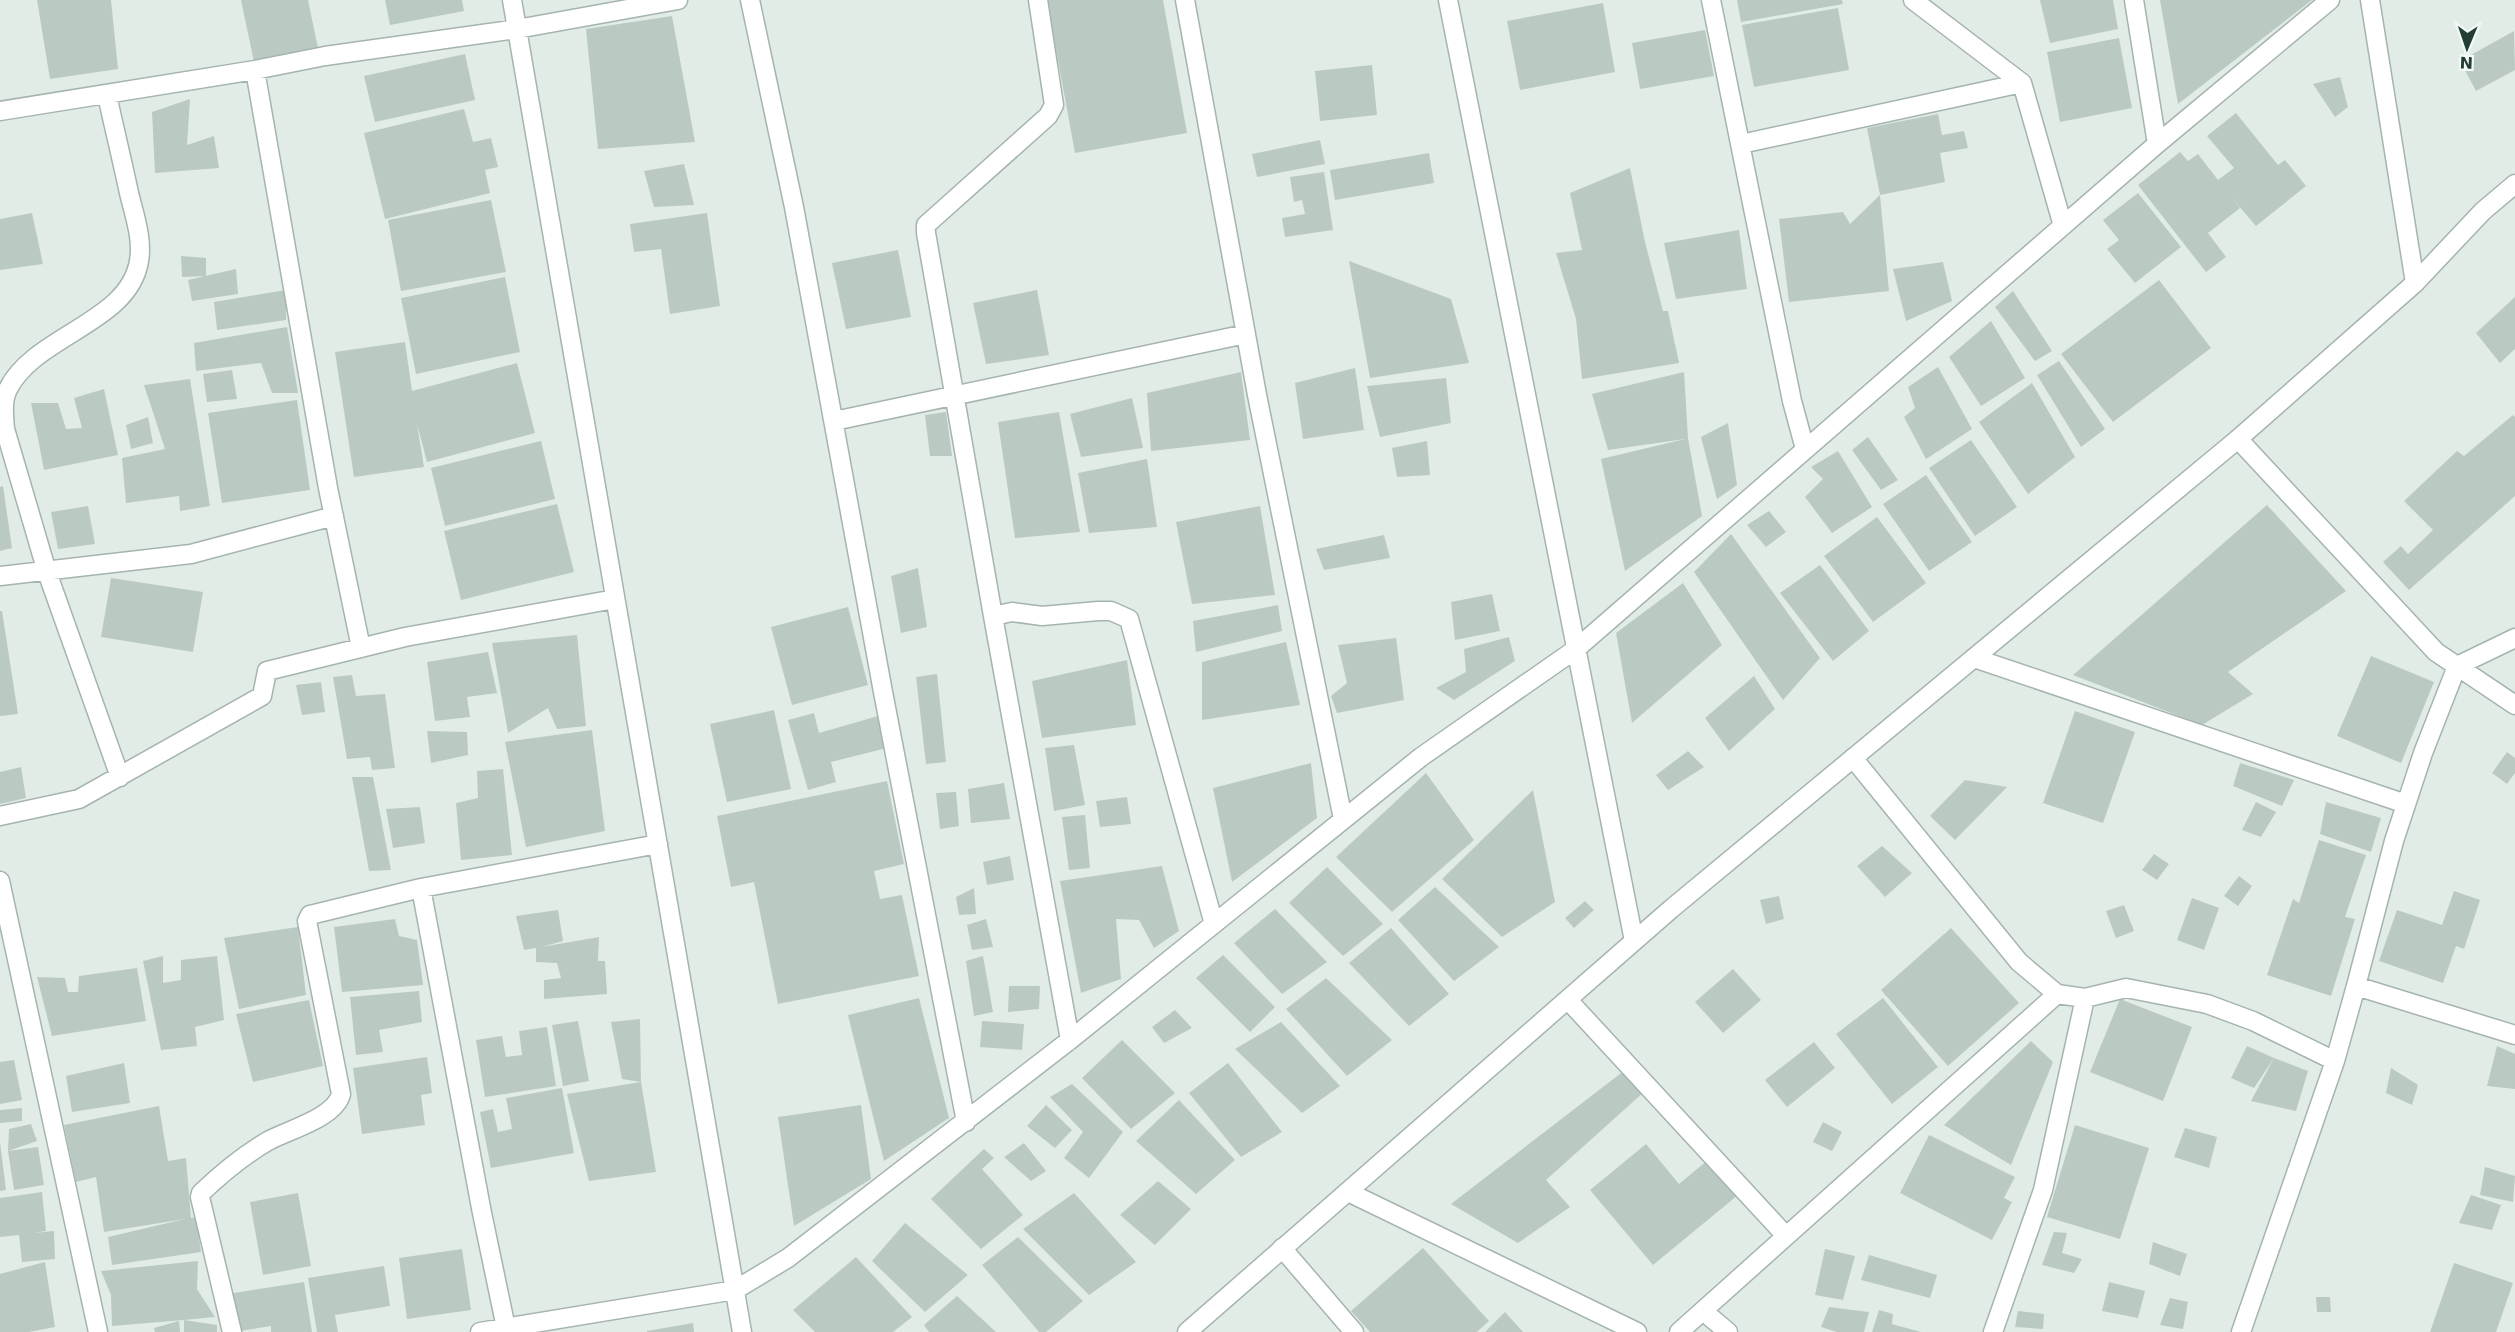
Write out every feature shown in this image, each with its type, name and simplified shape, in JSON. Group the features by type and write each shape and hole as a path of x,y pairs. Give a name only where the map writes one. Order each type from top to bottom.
{"street":[{"path":"512,0 742,1332"},
{"path":"0,111 255,70 325,56 517,29 678,0"},
{"path":"750,0 794,207 883,692 966,1122"},
{"path":"1038,0 1054,105 1048,116 927,225 926,233 1070,1040"},
{"path":"1185,0 1245,334 1343,819"},
{"path":"1448,0 1634,941"},
{"path":"1712,0 1792,400 1805,449"},
{"path":"1912,0 2022,83 2063,226"},
{"path":"2134,0 2157,144"},
{"path":"480,1332 735,1290 788,1258 1070,1040 1421,757 1576,649 2157,144 2330,0"},
{"path":"2370,0 2415,283"},
{"path":"255,70 334,516 361,648"},
{"path":"1741,144 2022,83"},
{"path":"107,95 138,230 140,259 133,282 109,306 68,336 32,358 8,389 4,407 5,429 46,572 120,777"},
{"path":"1187,1332 1634,941 2238,439 2415,283 2483,211 2515,184"},
{"path":"834,422 1245,334"},
{"path":"2238,439 2436,652 2515,705"},
{"path":"0,576 191,554 334,516"},
{"path":"0,816 80,799 262,696 267,671 405,637 615,599"},
{"path":"993,616 1012,612 1042,616 1104,611 1129,619 1214,924"},
{"path":"2241,1332 2335,1061 2406,804 2457,666 2515,638"},
{"path":"1974,658 2406,804"},
{"path":"1853,758 2019,962 2057,994 2085,998 2126,988 2207,1004 2253,1021 2335,1061"},
{"path":"232,1332 200,1197 205,1190 242,1159 268,1141 332,1108 341,1094 307,921 313,913 421,888 658,844"},
{"path":"0,881 98,1332"},
{"path":"421,888 506,1328"},
{"path":"2356,986 2515,1035"},
{"path":"1679,1332 2057,994"},
{"path":"1993,1332 2043,1190 2085,998"},
{"path":"1568,1000 1786,1236"},
{"path":"1348,1192 1637,1332"},
{"path":"1282,1248 1354,1332"},
{"path":"1703,1311 1728,1332"}],"building":[{"path":"37,0 111,0 118,69 50,79"},
{"path":"241,0 308,0 318,48 254,62"},
{"path":"385,0 462,0 464,11 390,25"},
{"path":"1047,0 1163,0 1187,133 1075,153"},
{"path":"1737,0 1842,0 1843,4 1741,22"},
{"path":"2040,0 2113,0 2118,29 2050,43"},
{"path":"2160,0 2312,0 2178,104"},
{"path":"1603,3 1615,72 1520,90 1507,21"},
{"path":"1838,8 1849,70 1754,87 1742,25"},
{"path":"672,16 695,142 598,149 586,29"},
{"path":"1705,30 1714,76 1640,89 1632,43"},
{"path":"2514,31 2515,70 2476,91 2460,61"},
{"path":"2119,38 2132,108 2060,122 2047,52"},
{"path":"465,54 475,100 375,122 364,76"},
{"path":"1372,65 1377,115 1320,121 1315,71"},
{"path":"2340,77 2348,107 2335,117 2313,84"},
{"path":"190,99 187,145 214,136 219,168 155,173 152,112"},
{"path":"464,109 473,142 491,138 498,167 485,170 490,193 385,219 364,133"},
{"path":"2236,113 2278,165 2285,160 2306,186 2256,226 2231,197 2240,208 2208,233 2226,257 2206,272 2138,185 2180,152 2188,161 2198,154 2218,180 2234,168 2207,136"},
{"path":"1938,114 1942,135 1964,131 1968,148 1940,153 1945,182 1880,195 1867,128"},
{"path":"1320,140 1325,164 1257,177 1252,154"},
{"path":"1429,153 1434,183 1335,200 1330,170"},
{"path":"684,164 694,205 654,207 644,171"},
{"path":"1630,168 1645,242 1663,311 1668,311 1679,363 1582,379 1576,319 1556,253 1582,250 1570,193"},
{"path":"1324,172 1333,230 1285,237 1282,218 1305,214 1302,200 1294,202 1290,177"},
{"path":"2138,193 2181,247 2135,283 2107,249 2119,240 2103,220"},
{"path":"1880,195 1889,291 1789,302 1779,219 1843,212 1850,224"},
{"path":"491,200 506,272 401,291 388,220"},
{"path":"32,213 43,264 0,270 0,219"},
{"path":"707,213 720,306 670,314 661,249 634,252 630,224"},
{"path":"1739,230 1747,289 1676,299 1664,243"},
{"path":"898,250 911,317 846,329 832,263"},
{"path":"181,256 206,258 206,276 182,277"},
{"path":"1349,261 1451,299 1469,363 1370,378"},
{"path":"1943,262 1952,301 1906,321 1893,269"},
{"path":"236,269 238,294 192,301 188,280"},
{"path":"505,277 520,352 416,374 401,298"},
{"path":"2159,280 2211,348 2113,422 2061,354"},
{"path":"286,290 286,320 217,330 214,302"},
{"path":"1037,290 1049,355 986,364 973,303"},
{"path":"2013,291 2052,351 2035,361 1995,307"},
{"path":"2515,297 2515,349 2500,363 2476,333"},
{"path":"1991,321 2025,378 1981,406 1949,357"},
{"path":"287,327 298,393 272,393 261,363 196,371 194,343"},
{"path":"405,342 412,391 517,363 535,433 427,462 417,424 424,467 354,477 335,352"},
{"path":"2059,361 2105,429 2081,447 2037,375"},
{"path":"1938,367 1972,429 1926,459 1904,417 1915,408 1908,387"},
{"path":"1355,368 1364,430 1303,439 1295,383"},
{"path":"232,370 237,399 207,402 203,374"},
{"path":"1241,372 1250,440 1151,451 1147,393"},
{"path":"1684,372 1688,438 1702,516 1625,571 1601,459 1685,439 1608,450 1592,394"},
{"path":"1446,378 1451,423 1380,437 1367,386"},
{"path":"190,379 210,506 180,511 179,496 126,503 122,458 165,449 144,385"},
{"path":"2032,383 2075,457 2028,494 1979,422"},
{"path":"104,389 118,455 44,470 31,403 58,403 66,429 82,428 74,398"},
{"path":"1132,398 1143,448 1081,457 1070,414"},
{"path":"297,400 310,490 222,503 208,413"},
{"path":"946,412 952,456 930,456 925,415"},
{"path":"1059,412 1080,532 1015,538 998,422"},
{"path":"2513,415 2515,417 2515,496 2409,590 2383,562 2401,546 2408,554 2433,530 2404,501 2457,451 2464,456"},
{"path":"148,417 153,443 131,449 126,425"},
{"path":"1728,423 1737,485 1717,499 1701,437"},
{"path":"1868,437 1898,480 1881,490 1852,450"},
{"path":"1971,440 2017,507 1975,536 1929,468"},
{"path":"541,441 555,499 445,526 431,468"},
{"path":"1427,441 1430,475 1397,477 1392,448"},
{"path":"1838,451 1872,507 1832,533 1805,497 1823,479 1811,467"},
{"path":"1147,459 1157,527 1089,533 1078,473"},
{"path":"1926,475 1972,542 1929,571 1883,504"},
{"path":"3,486 12,548 0,551 0,487"},
{"path":"557,504 574,572 461,600 444,531"},
{"path":"2267,505 2346,591 2228,672 2253,694 2202,725 2073,675"},
{"path":"88,506 95,544 58,549 51,512"},
{"path":"1260,506 1275,595 1192,604 1176,522"},
{"path":"1769,511 1786,532 1766,547 1747,525"},
{"path":"1877,517 1926,583 1873,622 1824,556"},
{"path":"1731,534 1820,658 1783,700 1694,572"},
{"path":"1384,535 1390,558 1324,570 1316,549"},
{"path":"1820,565 1869,631 1833,661 1780,593"},
{"path":"918,568 927,627 901,633 891,576"},
{"path":"111,578 203,592 193,652 101,637"},
{"path":"1683,583 1722,645 1632,723 1616,633"},
{"path":"1492,594 1500,631 1455,640 1451,602"},
{"path":"1278,605 1282,631 1196,652 1193,621"},
{"path":"848,607 868,685 792,705 771,627"},
{"path":"0,611 2,611 18,714 0,716"},
{"path":"577,635 586,726 557,729 548,708 508,733 492,643"},
{"path":"1509,637 1515,661 1454,700 1436,688 1466,672 1464,649"},
{"path":"1396,638 1404,700 1337,713 1331,696 1347,683 1338,645"},
{"path":"1286,642 1300,705 1202,720 1202,662"},
{"path":"488,652 497,693 467,697 470,717 435,721 427,662"},
{"path":"2371,656 2434,682 2401,763 2337,736"},
{"path":"1127,660 1136,725 1042,738 1032,681"},
{"path":"937,674 946,762 926,764 916,677"},
{"path":"352,675 356,696 385,694 395,768 372,770 370,757 347,759 333,677"},
{"path":"1754,676 1775,709 1729,751 1705,718"},
{"path":"321,682 325,712 302,715 296,685"},
{"path":"774,710 791,789 727,802 710,724"},
{"path":"2075,711 2135,732 2103,823 2043,803"},
{"path":"814,713 819,733 878,716 887,748 831,762 836,782 808,790 788,720"},
{"path":"592,730 605,831 526,847 505,742"},
{"path":"427,731 467,732 468,755 431,763"},
{"path":"1074,745 1085,805 1054,811 1045,748"},
{"path":"1688,751 1704,767 1668,790 1656,775"},
{"path":"2507,752 2515,758 2515,773 2507,784 2492,773"},
{"path":"1311,763 1317,818 1232,882 1213,788"},
{"path":"2240,763 2294,780 2282,806 2233,786"},
{"path":"21,767 26,798 0,804 0,772"},
{"path":"503,769 512,855 461,860 456,803 478,798 477,771"},
{"path":"1426,773 1474,840 1392,912 1336,857"},
{"path":"352,777 373,777 391,870 369,871"},
{"path":"1965,780 2007,787 1955,840 1930,816"},
{"path":"887,781 904,864 874,871 880,899 902,895 919,976 778,1004 754,882 731,887 717,816"},
{"path":"1004,783 1010,819 971,823 968,789"},
{"path":"1533,790 1555,902 1502,937 1442,879"},
{"path":"956,792 959,826 940,829 936,793"},
{"path":"1127,797 1131,824 1100,827 1096,801"},
{"path":"2256,802 2276,812 2261,837 2242,830"},
{"path":"2326,802 2381,818 2371,852 2320,834"},
{"path":"420,807 425,843 393,848 386,809"},
{"path":"1085,815 1090,868 1069,870 1062,817"},
{"path":"2319,840 2366,855 2345,917 2355,919 2331,996 2267,975 2293,899 2299,903"},
{"path":"1882,846 1912,873 1885,897 1857,866"},
{"path":"2154,854 2169,864 2157,880 2142,870"},
{"path":"1010,856 1014,880 987,885 983,862"},
{"path":"1162,866 1179,931 1154,948 1139,920 1116,919 1121,979 1081,993 1060,881"},
{"path":"1327,867 1383,924 1343,956 1289,903"},
{"path":"2239,876 2252,886 2238,906 2224,896"},
{"path":"1435,887 1499,947 1454,981 1398,920"},
{"path":"974,888 976,914 959,915 956,897"},
{"path":"2454,891 2480,900 2464,949 2456,946 2443,983 2379,961 2397,910 2442,925"},
{"path":"1779,896 1784,919 1766,924 1760,900"},
{"path":"2192,898 2219,908 2204,950 2177,940"},
{"path":"1585,901 1594,910 1574,928 1565,918"},
{"path":"2124,905 2134,931 2116,938 2106,911"},
{"path":"1275,909 1327,962 1282,994 1234,943"},
{"path":"558,910 563,941 541,947 599,937 598,961 605,961 607,994 544,999 544,980 561,978 557,963 536,962 536,948 524,950 516,916"},
{"path":"395,919 399,936 417,940 423,985 342,992 334,927"},
{"path":"986,919 993,947 972,950 967,925"},
{"path":"298,927 306,995 239,1009 224,938"},
{"path":"1391,928 1449,994 1409,1026 1349,963"},
{"path":"1951,928 2019,1003 1948,1066 1881,990"},
{"path":"1223,955 1275,1007 1250,1032 1196,978"},
{"path":"163,956 163,983 181,980 181,960 217,956 224,1020 195,1027 197,1046 161,1050 143,961"},
{"path":"983,956 993,1012 974,1016 966,961"},
{"path":"137,968 146,1021 52,1036 37,977 65,978 68,992 78,992 79,976"},
{"path":"1733,969 1761,1000 1723,1033 1695,1002"},
{"path":"1326,978 1392,1040 1347,1076 1286,1009"},
{"path":"1009,986 1040,986 1039,1009 1008,1012"},
{"path":"419,991 422,1022 379,1030 383,1052 356,1055 350,997"},
{"path":"919,998 949,1118 884,1161 848,1015"},
{"path":"1883,998 1938,1067 1892,1104 1836,1034"},
{"path":"2120,999 2192,1027 2163,1101 2090,1072"},
{"path":"309,1000 323,1066 253,1082 236,1014"},
{"path":"1175,1010 1192,1028 1164,1043 1152,1027"},
{"path":"640,1019 641,1082 622,1079 611,1022"},
{"path":"578,1021 589,1081 563,1086 552,1025"},
{"path":"982,1021 1024,1024 1022,1050 980,1047"},
{"path":"1281,1022 1340,1086 1302,1113 1235,1049"},
{"path":"547,1027 556,1086 485,1097 476,1040 502,1036 506,1057 522,1055 519,1031"},
{"path":"1122,1040 1175,1093 1131,1129 1082,1078"},
{"path":"2031,1041 2053,1062 2011,1165 1944,1125"},
{"path":"1814,1042 1835,1068 1787,1107 1765,1080"},
{"path":"2247,1046 2274,1058 2254,1088 2231,1078"},
{"path":"2497,1046 2515,1054 2515,1089 2487,1086"},
{"path":"427,1057 432,1093 421,1095 425,1125 362,1134 353,1068"},
{"path":"2274,1058 2308,1071 2296,1111 2251,1101"},
{"path":"14,1060 22,1100 0,1104 0,1062"},
{"path":"124,1063 130,1103 72,1112 66,1076"},
{"path":"1228,1063 1282,1132 1241,1157 1189,1093"},
{"path":"2391,1068 2418,1085 2412,1105 2386,1093"},
{"path":"1625,1070 1644,1092 1546,1180 1570,1207 1518,1243 1451,1204"},
{"path":"641,1082 656,1172 589,1181 567,1094"},
{"path":"1072,1084 1123,1132 1089,1178 1064,1158 1083,1132 1050,1097"},
{"path":"562,1088 574,1153 491,1168 480,1112 493,1109 498,1132 512,1129 506,1098"},
{"path":"1179,1100 1235,1160 1196,1194 1136,1141"},
{"path":"861,1105 871,1179 794,1226 778,1117"},
{"path":"1046,1105 1072,1130 1055,1148 1027,1126"},
{"path":"159,1106 168,1161 186,1158 191,1218 196,1217 201,1252 112,1265 108,1237 185,1219 104,1232 96,1177 76,1182 64,1125"},
{"path":"22,1108 22,1121 0,1123 0,1110"},
{"path":"1823,1122 1842,1132 1832,1151 1813,1142"},
{"path":"31,1124 37,1141 8,1151 9,1129"},
{"path":"2075,1125 2149,1148 2120,1239 2047,1217"},
{"path":"2185,1128 2217,1137 2209,1168 2174,1157"},
{"path":"1929,1135 2015,1177 2004,1198 2012,1202 1992,1240 1900,1193"},
{"path":"0,1142 6,1190 0,1191"},
{"path":"1024,1143 1046,1171 1031,1181 1004,1157"},
{"path":"1646,1144 1679,1184 1709,1159 1738,1195 1653,1265 1590,1190"},
{"path":"38,1147 44,1185 14,1190 8,1151"},
{"path":"984,1149 994,1158 982,1169 1023,1215 981,1249 931,1199"},
{"path":"2485,1167 2515,1176 2513,1202 2480,1195"},
{"path":"1158,1181 1191,1209 1155,1245 1120,1215"},
{"path":"42,1192 46,1231 33,1233 54,1231 55,1259 22,1262 19,1235 0,1237 0,1198"},
{"path":"298,1193 311,1266 263,1275 250,1202"},
{"path":"1074,1193 1136,1262 1089,1295 1023,1229"},
{"path":"2471,1195 2501,1205 2492,1230 2459,1223"},
{"path":"905,1223 968,1275 925,1312 872,1261"},
{"path":"2054,1232 2067,1233 2062,1253 2082,1259 2074,1273 2042,1265"},
{"path":"1018,1237 1083,1301 1046,1332 1039,1332 982,1265"},
{"path":"2153,1242 2187,1254 2180,1276 2149,1264"},
{"path":"1423,1248 1489,1321 1477,1332 1370,1332 1351,1311"},
{"path":"462,1249 471,1310 407,1319 399,1258"},
{"path":"1825,1249 1855,1256 1843,1300 1815,1295"},
{"path":"1869,1255 1937,1275 1930,1298 1861,1280"},
{"path":"856,1257 912,1317 893,1332 815,1332 793,1310"},
{"path":"198,1261 197,1289 215,1317 112,1326 111,1295 101,1271"},
{"path":"45,1262 55,1327 29,1332 0,1332 0,1274"},
{"path":"2454,1263 2513,1283 2496,1332 2430,1332"},
{"path":"384,1266 390,1306 335,1315 338,1332 317,1332 308,1278"},
{"path":"304,1282 312,1332 271,1332 271,1326 234,1332 227,1294"},
{"path":"2109,1282 2145,1291 2138,1318 2102,1311"},
{"path":"957,1296 996,1332 929,1332 924,1325"},
{"path":"2316,1297 2330,1297 2331,1312 2317,1312"},
{"path":"2170,1298 2188,1302 2183,1329 2160,1325"},
{"path":"1829,1307 1869,1312 1864,1332 1837,1332 1821,1327"},
{"path":"1879,1310 1893,1314 1892,1324 1921,1332 1872,1332"},
{"path":"2018,1311 2044,1314 2043,1329 2015,1327"},
{"path":"1505,1312 1523,1332 1485,1332"},
{"path":"184,1320 217,1325 217,1332 184,1332"},
{"path":"179,1321 180,1332 155,1332 154,1328"},
{"path":"693,1323 694,1332 647,1332 647,1331"}]}
